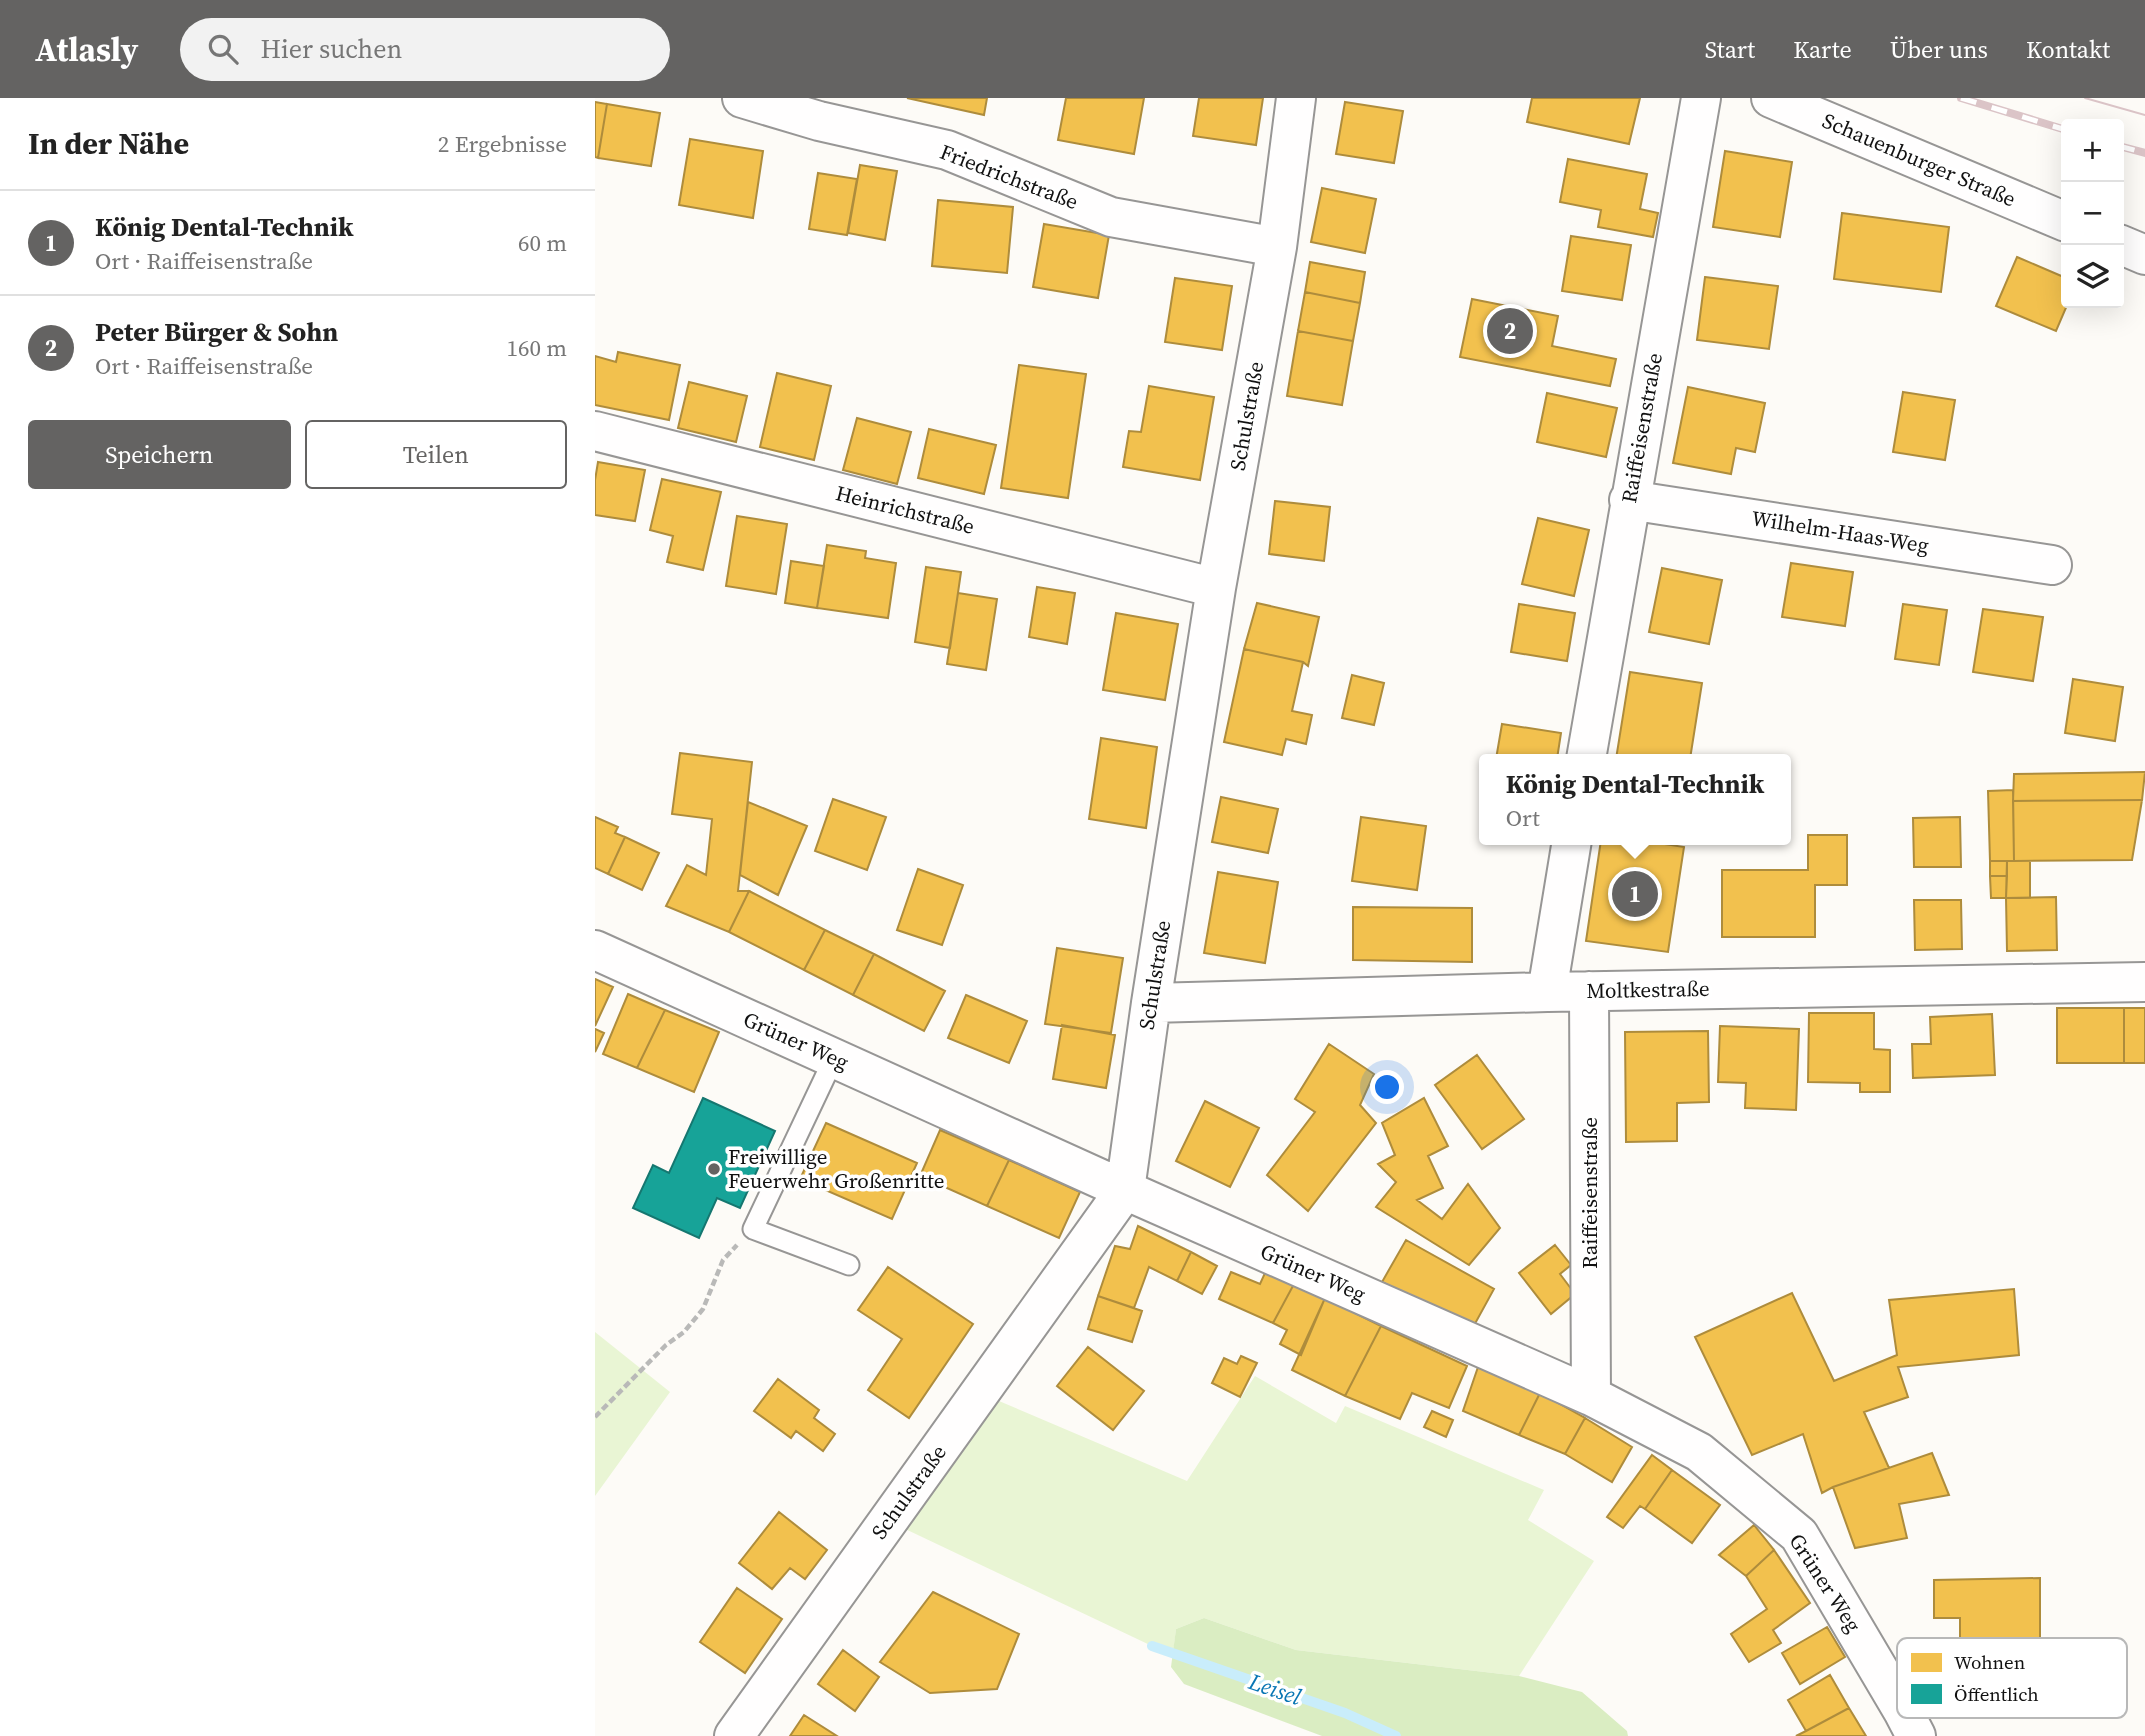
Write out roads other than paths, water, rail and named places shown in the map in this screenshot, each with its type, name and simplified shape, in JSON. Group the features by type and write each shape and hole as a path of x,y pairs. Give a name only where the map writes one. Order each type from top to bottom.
{"street":[{"name":"Friedrichstraße","path":"742,98 819,121 947,150 1111,217 1277,247"},
{"name":"Schulstraße","path":"734,1736 1125,1190 1150,1003 1216,588 1277,247 1296,98"},
{"name":"Raiffeisenstraße","path":"1587,754 1701,98"},
{"name":"Schauenburger Straße","path":"1771,98 2061,220"},
{"path":"2121,245 2145,255"},
{"name":"Heinrichstraße","path":"595,431 1216,588"},
{"name":"Wilhelm-Haas-Weg","path":"1629,500 2052,565"},
{"path":"1547,992 1571,845"},
{"name":"Grüner Weg","path":"595,950 1125,1190 1591,1396 1699,1452 1800,1535 1897,1700"},
{"name":"Moltkestraße","path":"1150,1003 1589,991 2145,982"},
{"name":"Raiffeisenstraße","path":"1589,991 1591,1396"},
{"name":"Grüner Weg","path":"1907,1718 1916,1736"}],"lane":[{"path":"834,1058 753,1229 849,1265"}],"waterway":[{"name":"Leisel","path":"1152,1646 1345,1713 1396,1736"}],"tram line":[{"path":"2085,98 2145,115"}],"railway":[{"path":"1961,98 2061,128"},
{"path":"2124,147 2145,153"}],"place":[{"name":"Peter Bürger & Sohn","path":"1510,331"},
{"name":"König Dental-Technik","path":"1635,894"},
{"name":"Freiwillige Feuerwehr Großenritte","path":"714,1169"}]}
